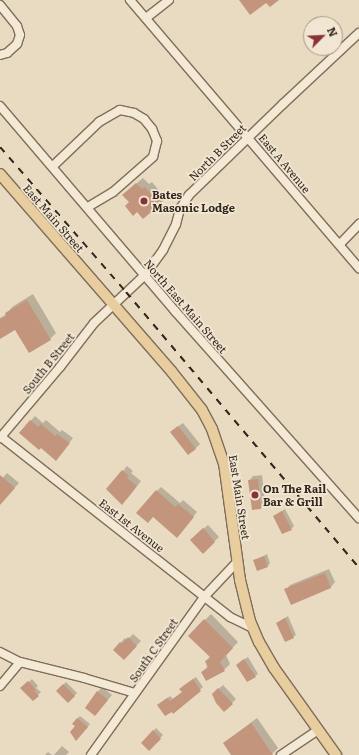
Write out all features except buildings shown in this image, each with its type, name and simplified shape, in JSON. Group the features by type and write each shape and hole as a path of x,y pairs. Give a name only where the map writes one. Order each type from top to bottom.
{"main road":[{"name":"East Main Street","path":"0,174 114,303 191,394 212,429 224,463 237,562 245,602 253,628 274,668 336,755"}],"street":[{"name":"East A Avenue","path":"130,0 359,268"},
{"path":"146,18 169,0"},
{"path":"0,5 17,26 20,35 17,44 7,53 0,55"},
{"name":"North B Street","path":"114,303 144,275 163,250 176,224 180,209 189,195 248,137 359,33"},
{"name":"North East Main Street","path":"0,106 88,207 144,275 337,495 359,518"},
{"path":"53,166 99,122 120,110 134,113 144,119 158,140 153,157 113,192 88,207"},
{"path":"340,244 359,224"},
{"name":"South B Street","path":"0,437 60,367 94,323 114,303"},
{"name":"East 1st Avenue","path":"0,437 230,617 253,628"},
{"name":"South C Street","path":"91,755 205,596 237,562"},
{"path":"0,652 20,662 84,678 135,693"},
{"path":"0,686 20,662"},
{"path":"281,755 318,730"}],"railway":[{"path":"0,147 126,292 359,568"}],"place":[{"name":"Bates Masonic Lodge","path":"144,201"},
{"name":"On The Rail Bar & Grill","path":"255,495"}]}
